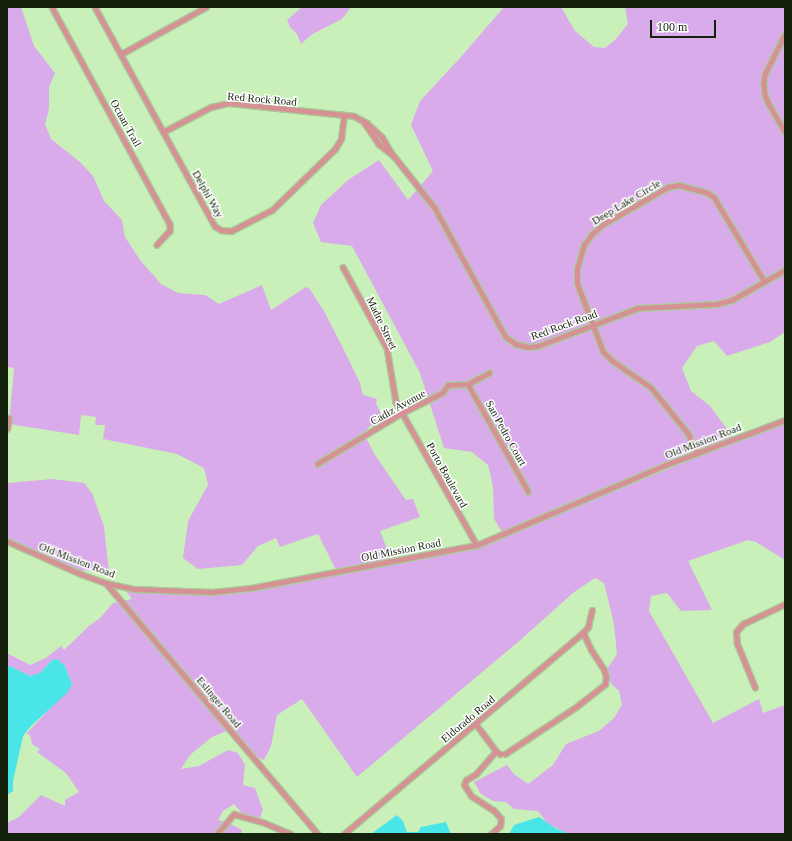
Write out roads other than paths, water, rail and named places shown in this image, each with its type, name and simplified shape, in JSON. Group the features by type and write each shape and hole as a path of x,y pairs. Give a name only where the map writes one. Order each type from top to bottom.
{"street":[{"name":"Ocuan Trail","path":"52,7 170,224 170,231 157,245"},
{"name":"Delphi Way","path":"95,7 215,226 221,230 231,231 272,210 335,149 341,139 344,115"},
{"path":"121,54 206,7"},
{"path":"785,35 765,75 764,83 765,95 785,132"},
{"name":"Red Rock Road","path":"163,132 211,107 229,103 354,116 382,137 394,156 435,208 506,337 516,344 528,347 538,346 592,324 638,308 717,304 732,300 785,270"},
{"name":"Red Rock Road","path":"364,122 377,140 394,156"},
{"path":"377,140 382,137"},
{"name":"Deep Lake Circle","path":"697,454 688,434 651,388 612,361 603,352 577,284 577,269 584,245 592,234 605,223 668,187 679,185 708,193 714,197 765,282"},
{"name":"Madre Street","path":"343,267 387,348 393,392 396,402 402,412"},
{"name":"Cadiz Avenue","path":"317,464 402,412 442,393 448,385 468,384 489,373"},
{"name":"San Pedro Court","path":"468,384 528,491"},
{"name":"Porto Boulevard","path":"402,412 477,545"},
{"path":"7,429 9,418"},
{"name":"Old Mission Road","path":"7,541 106,583 136,589 212,592 251,588 477,545 663,466 785,420"},
{"name":"Eslinger Road","path":"106,583 318,834"},
{"path":"755,688 737,644 736,632 743,624 785,604"},
{"name":"Eldorado Road","path":"344,834 584,633 588,626 592,610"},
{"path":"476,724 496,751 500,754 504,754 576,707 605,684 606,677 604,670 591,650 584,633"},
{"path":"491,834 500,826 501,819 494,811 471,796 464,785 466,780 476,774 496,751"},
{"path":"217,834 234,814 265,822 291,834"}],"water":[{"path":"57,659 65,666 72,685 67,693 31,726 23,736 13,781 13,791 7,795 7,666 30,676 40,673 52,660"},
{"path":"397,815 403,821 407,832 418,832 421,827 446,822 451,834 371,834"},
{"path":"539,817 555,828 570,834 509,834 514,825"}]}
